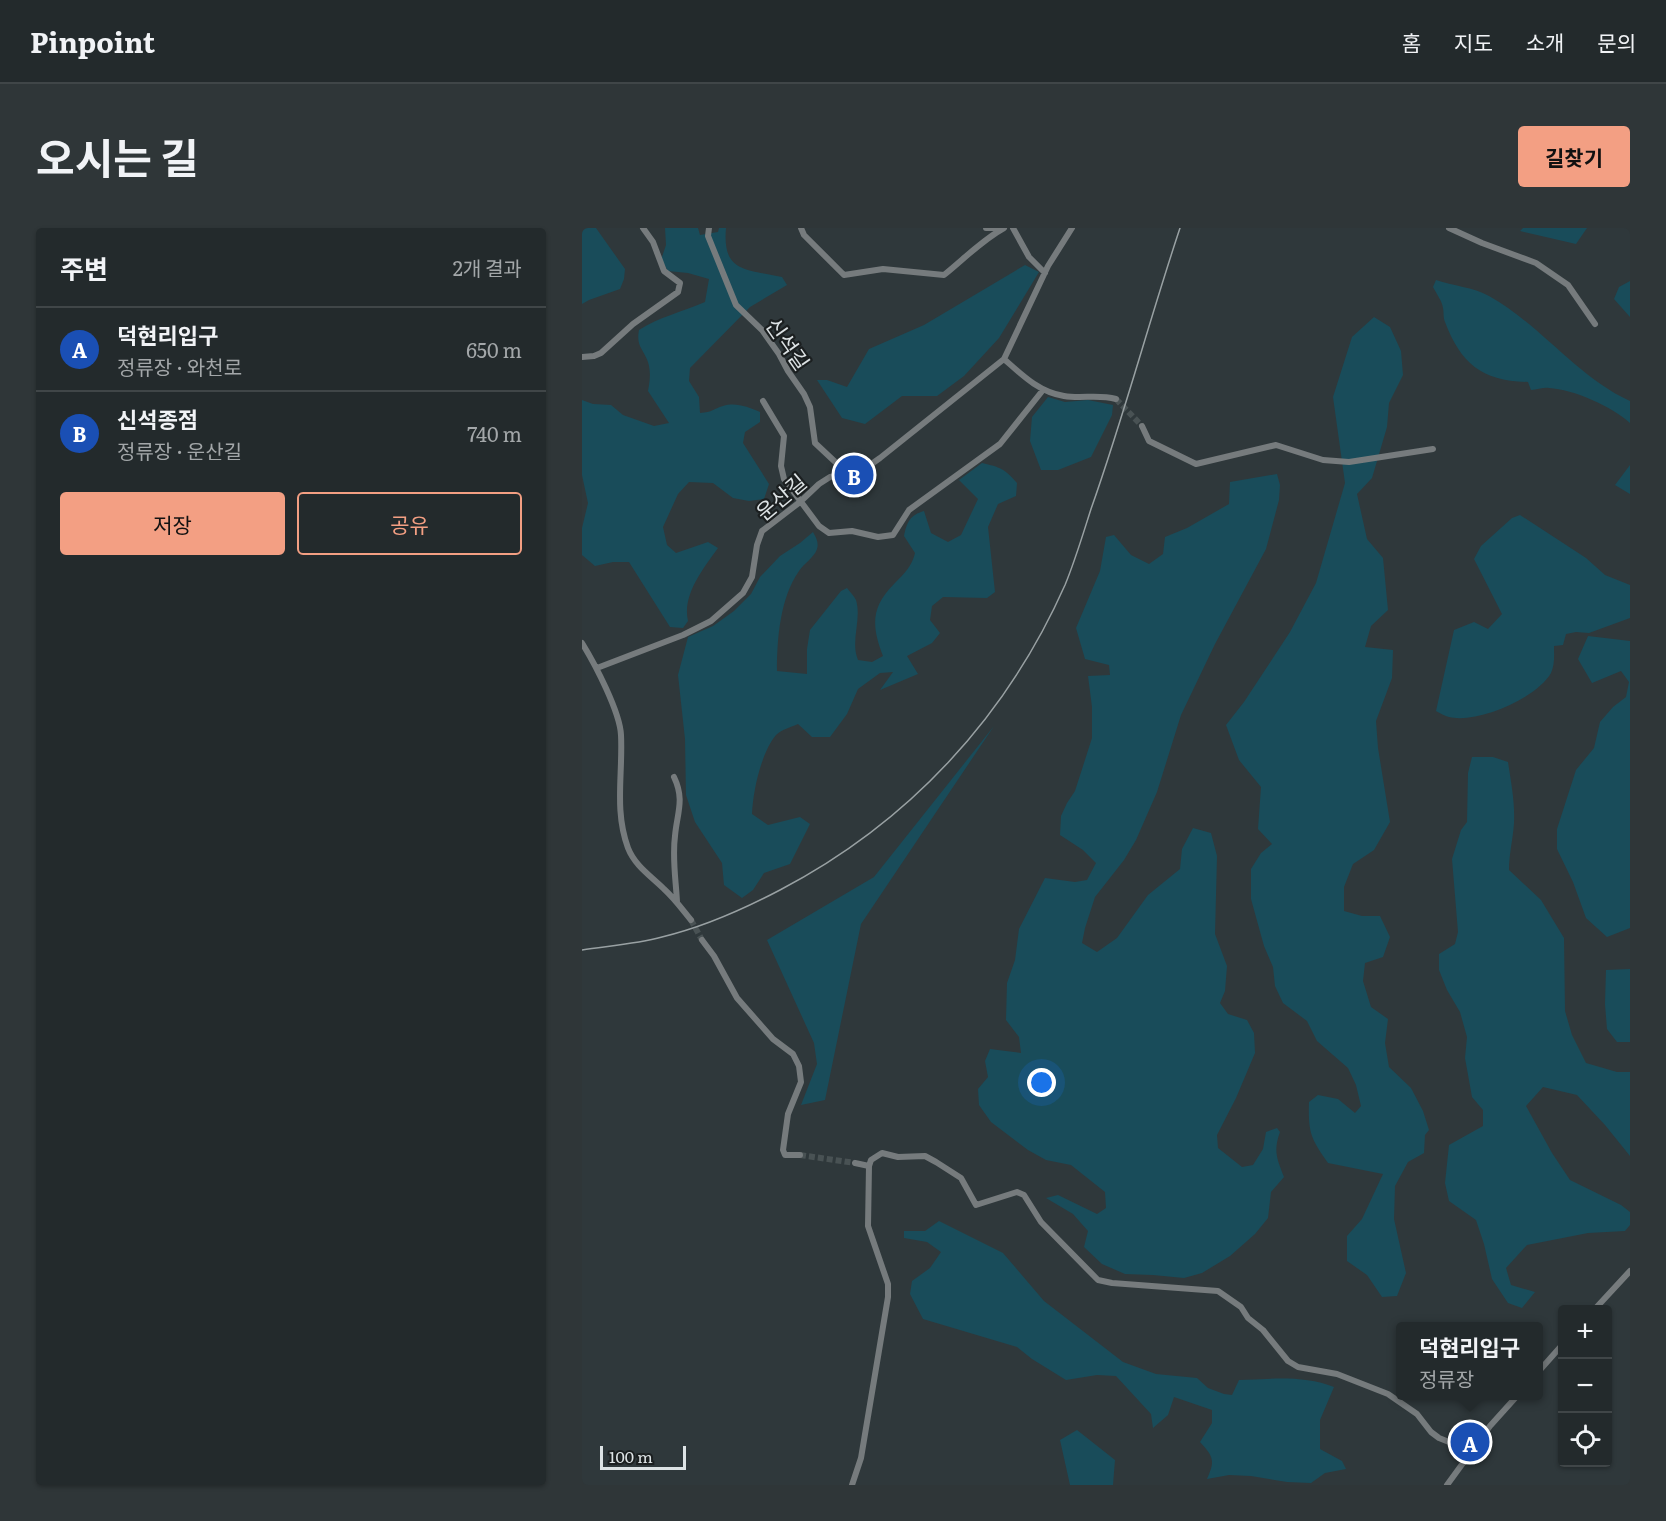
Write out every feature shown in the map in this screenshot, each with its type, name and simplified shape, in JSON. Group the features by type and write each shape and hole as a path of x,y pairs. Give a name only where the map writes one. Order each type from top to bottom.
{"street":[{"path":"582,357 601,352 626,329 678,292 680,282 664,271 653,242 643,228"},
{"name":"신석길","path":"709,228 708,236 736,305 762,330 804,394 810,407 815,443 847,473"},
{"path":"801,228 804,235 843,275 883,269 944,275 972,253 986,238 1004,228"},
{"path":"986,228 1004,228"},
{"path":"1013,228 1029,257 1045,273"},
{"name":"운산길","path":"597,668 683,635 711,621 743,593 752,578 757,545 762,531 824,481 863,470 880,458 1004,359 1045,273 1072,228"},
{"path":"1449,228 1536,263 1568,285 1595,324"},
{"path":"1004,359 1033,384 1044,390 1063,396 1104,396 1116,399"},
{"path":"763,401 784,436 781,472 788,486 819,526 829,533 852,531 878,537 893,535 909,510 1000,444 1044,390"},
{"path":"1142,426 1149,441 1196,464 1276,445 1323,460 1349,462 1433,449"},
{"path":"582,643 597,668 621,732 619,812 629,850 645,873 663,888 691,920"},
{"path":"674,777 679,787 681,800 674,837 677,903"},
{"path":"702,940 714,956 737,998 773,1040 793,1054 799,1066 801,1082 788,1114 783,1150 785,1155 800,1155"},
{"path":"852,1485 861,1458 888,1297 888,1284 868,1226 869,1166 871,1160 882,1153 898,1157 925,1156 961,1178 976,1205 1017,1192 1024,1195 1041,1222 1098,1280 1218,1291 1241,1306 1248,1318 1263,1330 1288,1361 1298,1367 1337,1374 1388,1394 1396,1400"},
{"path":"855,1163 869,1166"},
{"path":"1599,1305 1630,1271"},
{"path":"1543,1366 1558,1350"},
{"path":"1397,1400 1417,1414 1439,1438 1454,1444 1474,1447"},
{"path":"1447,1485 1474,1447 1513,1400"}],"shaded area":[{"path":"582,228 596,228 625,269 620,289 582,304"},
{"path":"665,228 698,228 700,235 718,232 719,228 726,228 728,254 732,261 747,270 782,277 787,285 750,307 690,368 689,381 699,397 700,413 733,405 760,412 760,422 745,432 743,443 769,484 764,499 749,501 733,498 713,483 689,482 678,494 663,527 667,545 676,553 708,542 718,548 700,573 691,592 687,611 688,621 683,628 670,627 629,562 613,562 595,566 582,555 582,528 588,503 582,475 582,400 593,404 611,405 623,415 654,426 669,423 648,391 650,369 639,344 639,330 705,302 709,279 688,273 668,271 661,260 666,245"},
{"path":"1523,228 1587,228 1576,244 1520,231"},
{"path":"1025,265 1039,272 999,338 964,376 937,396 902,396 865,424 842,418 817,380 827,380 847,387 869,349 924,325"},
{"path":"1436,280 1483,293 1526,321 1593,379 1630,401 1630,423 1614,411 1581,395 1549,388 1531,390 1528,382 1498,378 1475,367 1458,349 1451,337 1444,320 1443,308 1433,287"},
{"path":"1630,281 1630,317 1614,299 1619,287"},
{"path":"1374,317 1390,327 1401,351 1403,375 1389,403 1387,427 1372,478 1357,494 1367,539 1383,558 1388,610 1371,626 1365,647 1393,650 1392,678 1376,721 1390,822 1374,850 1353,864 1344,887 1344,911 1362,916 1380,916 1390,937 1383,957 1365,963 1363,981 1371,1007 1388,1019 1385,1043 1389,1067 1411,1088 1423,1111 1429,1130 1425,1135 1424,1153 1408,1162 1395,1186 1394,1219 1406,1273 1397,1296 1382,1297 1367,1275 1347,1261 1347,1236 1362,1219 1383,1174 1328,1163 1312,1135 1309,1102 1318,1095 1338,1099 1355,1113 1361,1106 1356,1085 1348,1068 1317,1041 1307,1021 1283,1003 1275,986 1273,967 1264,946 1251,899 1251,869 1261,853 1272,844 1258,829 1261,787 1239,760 1226,725 1290,632 1316,583 1345,483 1333,397 1352,337"},
{"path":"1048,397 1065,402 1088,400 1113,405 1112,415 1091,457 1058,470 1041,470 1030,441 1032,417"},
{"path":"982,463 1002,469 1017,483 1016,496 998,504 988,527 995,592 987,598 943,597 932,606 930,620 940,633 932,643 907,656 918,674 880,690 893,672 880,673 858,689 847,714 830,737 812,737 798,724 776,735 766,752 759,773 752,814 768,825 800,817 810,824 790,864 764,873 753,890 742,898 724,885 722,863 695,822 686,795 685,739 678,675 688,637 713,626 734,611 751,594 760,577 780,556 813,532 817,549 801,568 784,606 779,632 777,671 807,674 810,630 841,591 847,588 856,600 858,615 855,645 858,660 872,662 883,656 875,627 875,618 886,593 907,570 914,558 915,553 904,536 908,523 912,517 924,511 931,533 948,542 961,535 978,499 959,480"},
{"path":"1630,465 1630,494 1615,485"},
{"path":"1277,474 1280,485 1279,500 1266,549 1215,644 1181,715 1157,792 1136,840 1124,860 1095,897 1082,943 1097,952 1117,938 1148,895 1180,869 1182,849 1193,828 1211,833 1217,856 1215,934 1227,966 1225,991 1220,1003 1228,1014 1247,1020 1254,1033 1255,1053 1217,1135 1218,1148 1242,1167 1253,1165 1263,1149 1266,1132 1277,1128 1280,1132 1277,1155 1284,1177 1271,1192 1268,1218 1255,1234 1230,1256 1202,1273 1184,1278 1125,1274 1102,1264 1084,1247 1088,1231 1073,1214 1046,1198 1058,1195 1097,1214 1106,1208 1105,1192 1071,1165 1046,1160 1028,1150 991,1122 979,1105 978,1089 988,1077 985,1061 990,1049 1021,1053 1019,1037 1006,1020 1007,983 1015,960 1019,929 1045,878 1075,882 1087,880 1096,863 1083,850 1060,835 1061,816 1075,791 1092,738 1092,707 1088,676 1110,675 1109,665 1085,659 1076,628 1100,571 1106,537 1114,535 1131,555 1149,564 1163,554 1165,537 1187,528 1229,504 1230,482"},
{"path":"1520,515 1586,558 1605,575 1630,585 1630,618 1589,633 1566,634 1563,645 1554,646 1554,663 1551,673 1544,682 1520,700 1475,717 1447,717 1436,711 1454,630 1474,622 1488,629 1502,614 1474,559 1481,546 1512,518"},
{"path":"1588,636 1630,641 1630,928 1607,937 1586,918 1573,882 1557,849 1557,829 1576,770 1594,748 1600,722 1613,707 1626,697 1629,682 1621,671 1592,683 1578,659"},
{"path":"994,726 861,924 825,1100 801,1105 817,1064 814,1043 767,940 874,877"},
{"path":"1472,757 1493,757 1508,762 1514,815 1509,870 1541,900 1564,938 1565,1011 1572,1035 1586,1063 1617,1072 1630,1072 1630,1156 1577,1095 1543,1087 1526,1106 1570,1180 1621,1205 1630,1212 1630,1225 1625,1231 1588,1233 1527,1245 1506,1268 1511,1285 1535,1292 1522,1308 1508,1303 1492,1279 1476,1220 1449,1201 1445,1183 1449,1145 1483,1126 1483,1110 1472,1097 1465,1058 1467,1037 1460,1012 1439,970 1439,954 1455,944 1458,932 1452,859 1461,830 1467,822 1468,773"},
{"path":"1630,969 1630,1042 1617,1042 1607,1029 1606,970"},
{"path":"939,1221 1003,1253 1044,1301 1123,1362 1156,1374 1197,1378 1208,1388 1232,1395 1239,1380 1299,1379 1334,1387 1320,1420 1320,1449 1342,1461 1346,1469 1325,1473 1311,1483 1229,1475 1207,1479 1212,1459 1200,1442 1212,1423 1212,1410 1174,1397 1168,1415 1153,1428 1151,1414 1116,1376 1097,1375 1066,1380 1017,1347 923,1319 910,1294 912,1281 930,1268 941,1252 927,1242 904,1238 904,1231 925,1231"},
{"path":"1077,1430 1115,1460 1113,1485 1070,1485 1060,1440"}],"tunnel":[{"path":"1116,399 1142,426"},
{"path":"691,920 702,940"},
{"path":"800,1155 855,1163"}],"railway":[{"path":"582,950 678,933 722,917 780,890 827,863 870,833 911,799 983,722 1014,679 1041,634 1069,576 1180,228"}],"place":[{"name":"신석종점","path":"854,475"},
{"name":"덕현리입구","path":"1470,1442"}]}
